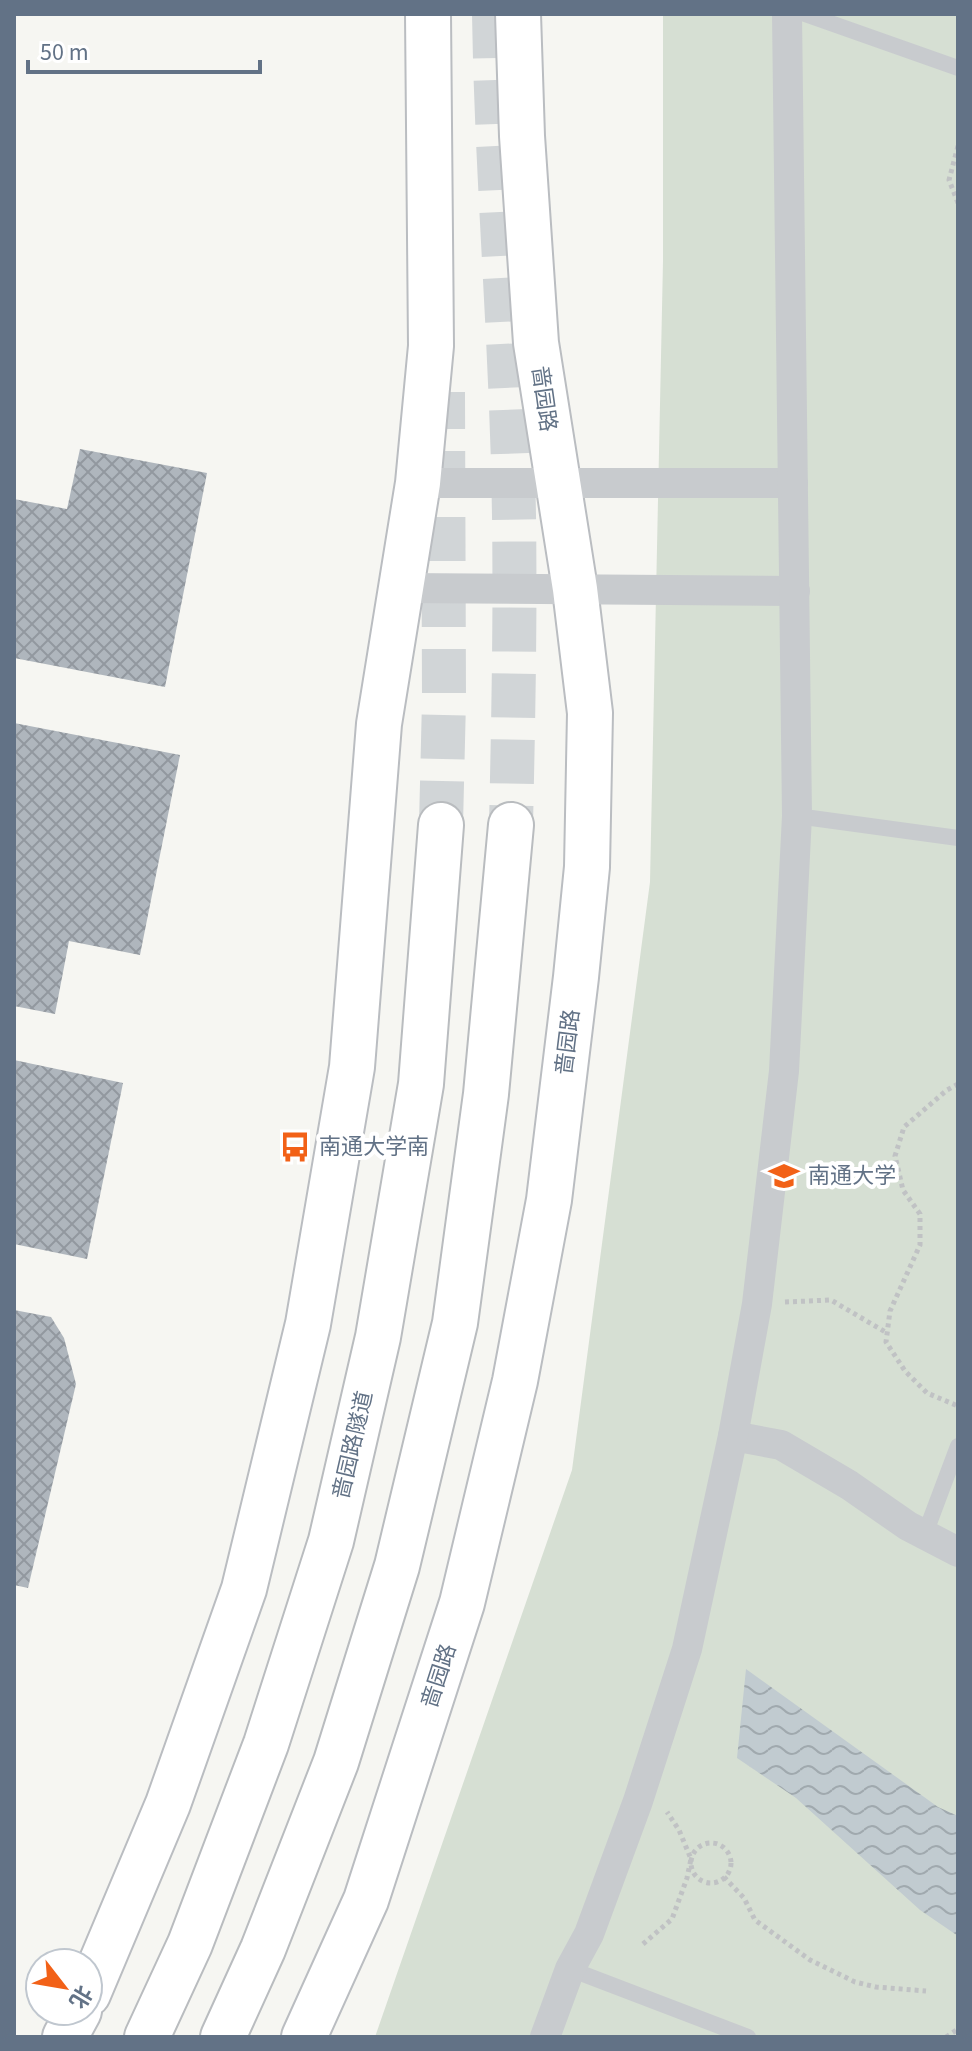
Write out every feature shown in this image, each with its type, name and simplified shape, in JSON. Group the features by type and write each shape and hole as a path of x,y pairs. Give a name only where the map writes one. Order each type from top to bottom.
{"main road":[{"path":"104,1956 168,1804 244,1589 308,1324 352,1067 379,724 418,483 431,346 428,14"},
{"name":"啬园路","path":"304,2037 366,1900 462,1603 515,1381 549,1200 587,867 590,713 575,589 556,485 536,343 522,136 518,14"},
{"name":"啬园路隧道","path":"147,2037 190,1944 266,1744 331,1541 378,1337 421,1084 441,825"},
{"path":"223,2037 263,1949 336,1762 397,1566 455,1323 486,1094 511,825"}],"street":[{"path":"545,2037 570,1969 589,1934 638,1801 687,1649 733,1436 757,1304 784,1071 797,816 787,14"},
{"path":"418,483 793,483"},
{"path":"402,588 795,591"},
{"path":"733,1436 781,1445 958,1552"}],"lane":[{"path":"805,14 958,68"},
{"path":"797,816 958,838"},
{"path":"925,1534 958,1446"},
{"path":"570,1969 748,2037"}],"path":[{"path":"958,146 949,180 958,203"},
{"path":"958,1084 904,1127 895,1156 903,1190 920,1214 920,1245 890,1311 886,1342 905,1371 927,1393 958,1406"},
{"path":"757,1304 831,1300 887,1333"},
{"path":"638,1801 669,1813 691,1859 692,1871 699,1880 710,1884 721,1881 729,1873 731,1862 727,1851 718,1844 706,1844 697,1849 691,1859 672,1919 643,1944"},
{"path":"724,1877 744,1898 755,1920 810,1960 855,1982 926,1991"},
{"path":"946,2037 958,2029"}],"shaded area":[{"name":"南通大学","path":"663,14 958,14 958,2037 375,2037 572,1470 650,882 663,261"}],"water":[{"path":"746,1669 938,1807 958,1816 958,1936 920,1910 796,1798 737,1758"}],"building":[{"path":"80,449 207,473 165,687 14,658 14,499 67,509"},
{"path":"14,723 180,755 140,955 69,941 55,1014 14,1006"},
{"path":"14,1060 123,1083 87,1259 14,1244"},
{"path":"14,1310 51,1317 64,1338 76,1384 28,1588 14,1585"}],"tunnel":[{"path":"494,14 514,511 511,825"},
{"path":"441,825 444,700 443,392"}],"place":[{"name":"南通大学南","path":"295,1147"},
{"name":"南通大学","path":"784,1176"}]}
